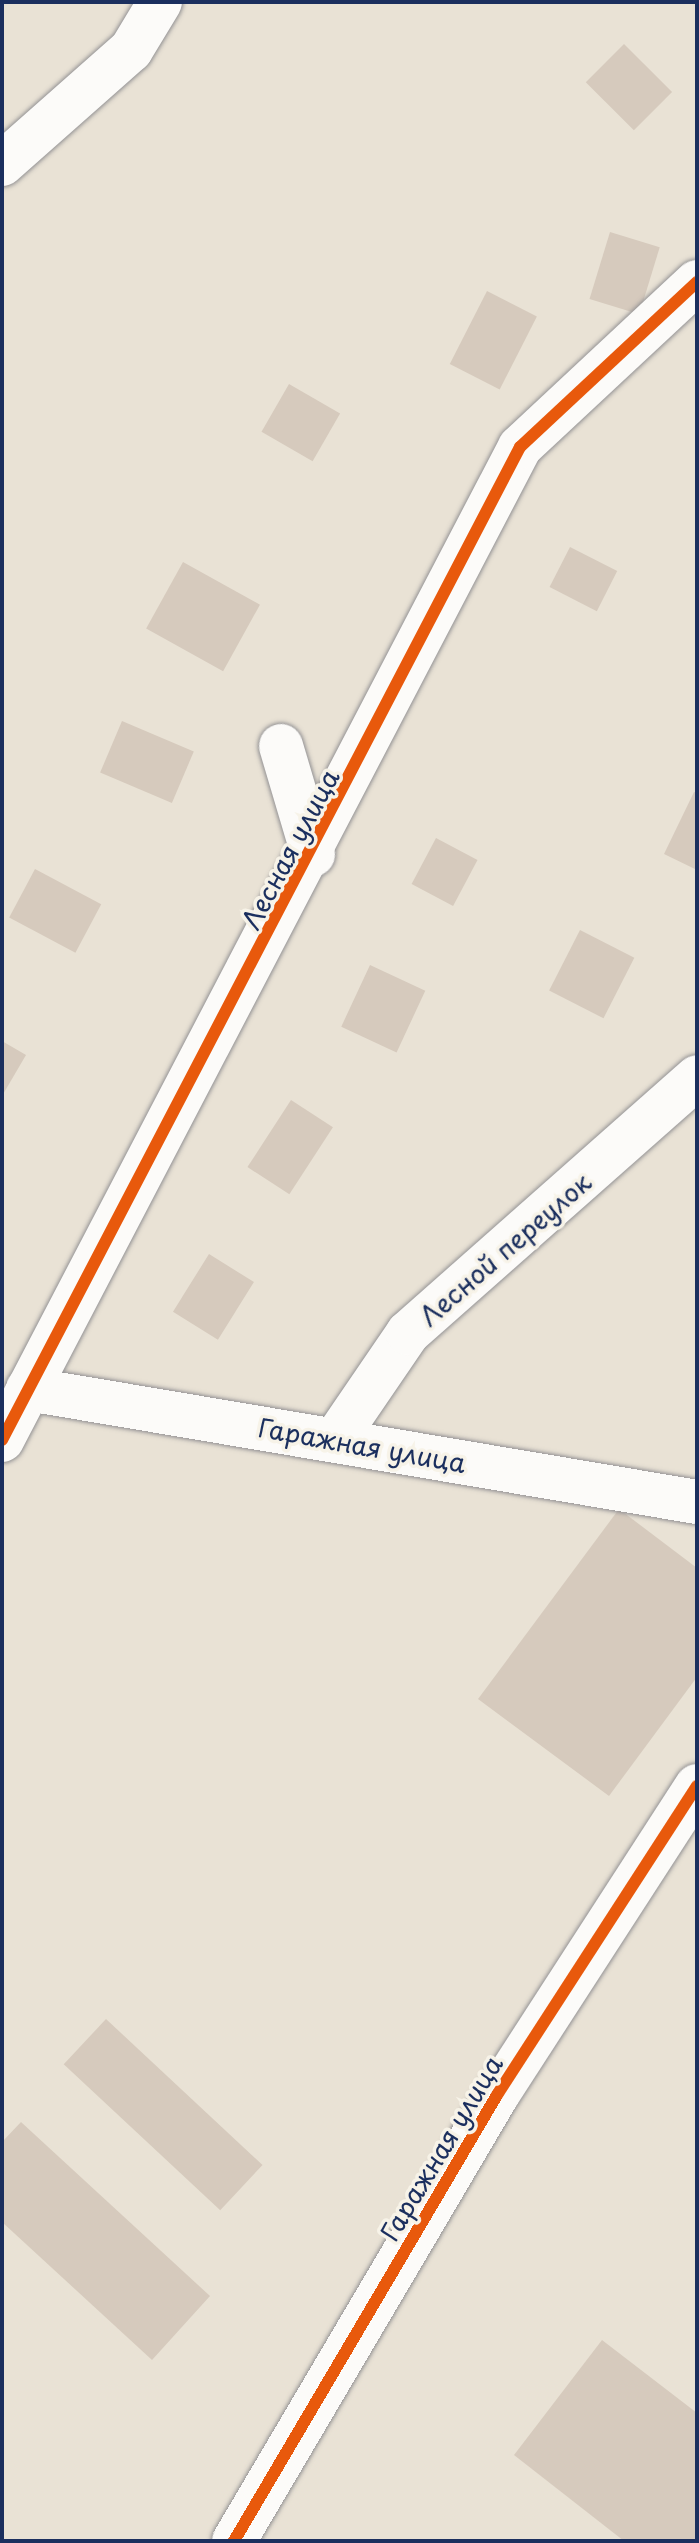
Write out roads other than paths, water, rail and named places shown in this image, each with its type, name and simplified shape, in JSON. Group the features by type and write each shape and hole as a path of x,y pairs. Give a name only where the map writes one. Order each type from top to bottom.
{"street":[{"path":"2,164 131,50 160,2"},
{"name":"Лесная улица","path":"2,1440 313,854 520,447 697,282"},
{"path":"281,746 313,854"},
{"name":"Лесной переулок","path":"335,1440 408,1333 697,1077"},
{"name":"Гаражная улица","path":"28,1389 697,1502"},
{"name":"Гаражная улица","path":"234,2541 497,2095 697,1786"}]}
